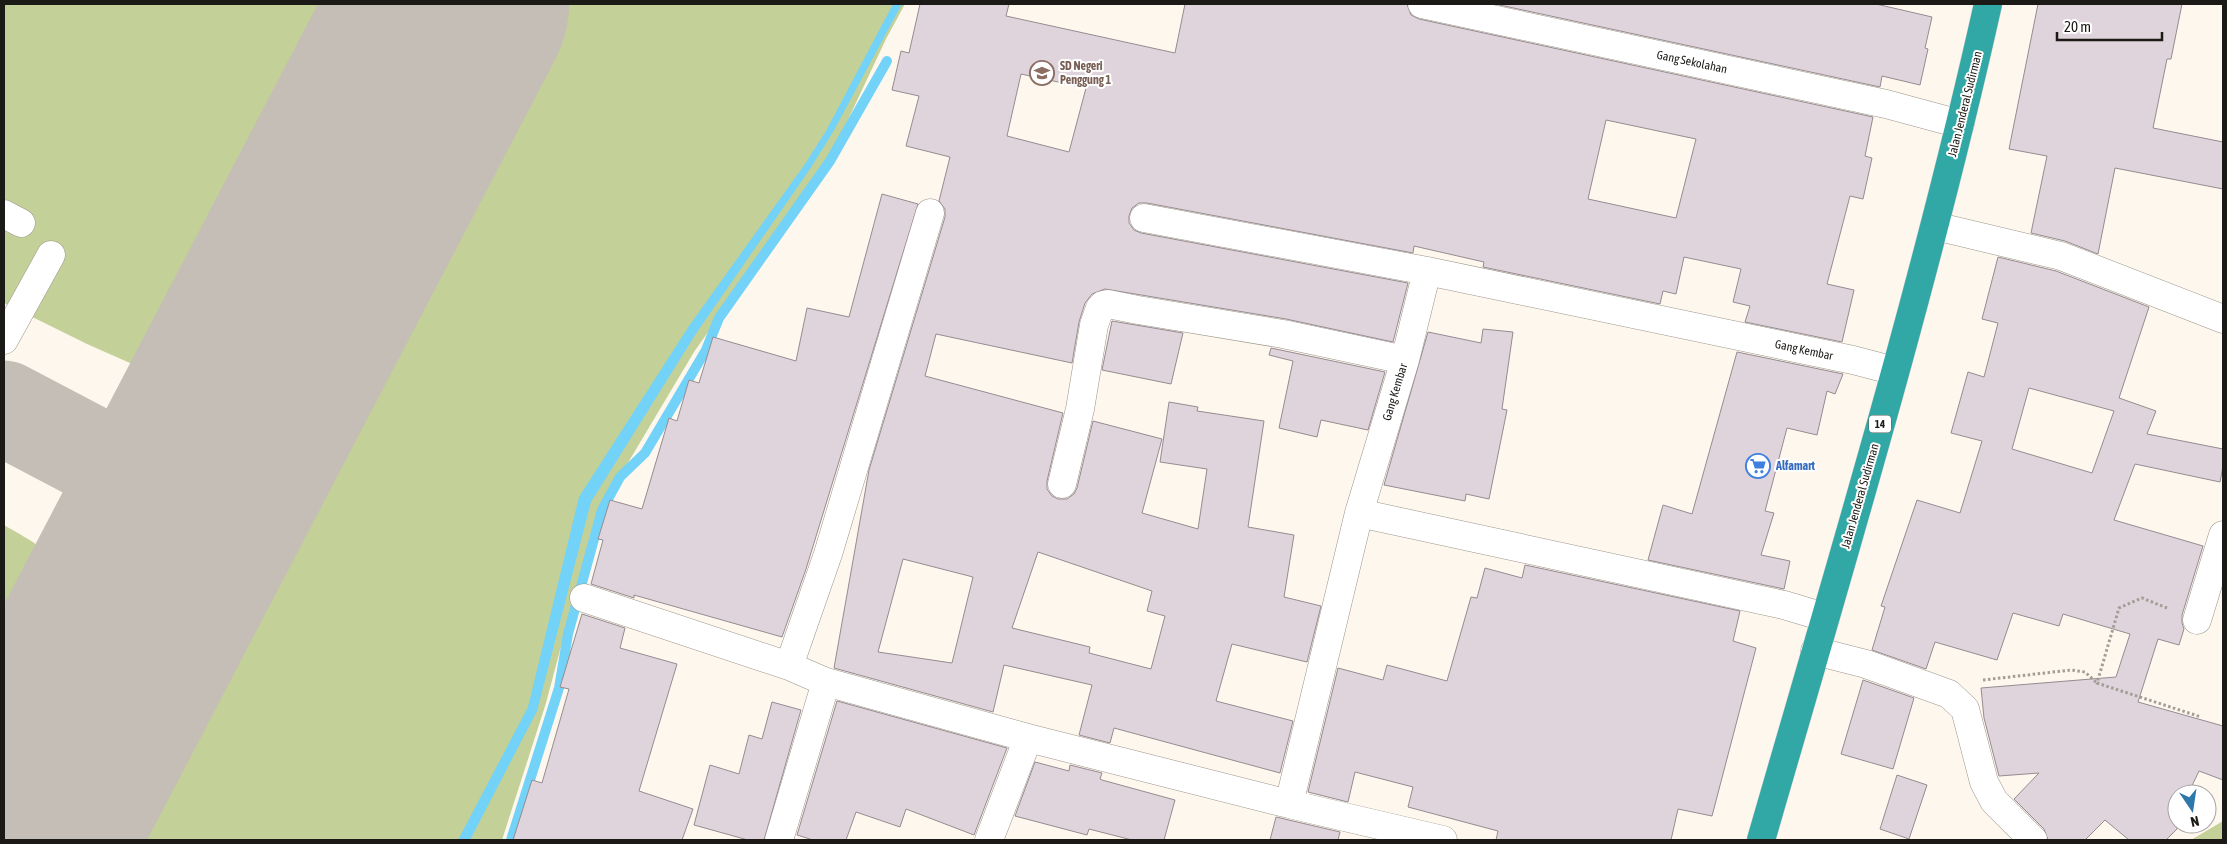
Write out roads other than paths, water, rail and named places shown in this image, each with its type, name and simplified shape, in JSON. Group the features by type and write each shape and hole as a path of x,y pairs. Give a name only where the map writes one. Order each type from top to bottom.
{"highway":[{"name":"Jalan Jenderal Sudirman","path":"1761,840 1935,226 1988,4"}],"street":[{"name":"Gang Sekolahan","path":"1422,4 1886,104 1960,124"},
{"path":"789,666 828,554 930,213"},
{"path":"1144,218 1427,271"},
{"path":"1935,226 2061,256 2223,319"},
{"path":"4,340 51,255"},
{"name":"Gang Kembar","path":"1289,804 1359,513 1405,360 1427,271 1853,360 1895,371"},
{"path":"1062,484 1080,409 1094,325 1100,308 1103,305 1108,304 1284,334 1405,360"},
{"path":"1359,513 1784,605 1824,617"},
{"path":"2197,620 2223,535"},
{"path":"584,598 789,666 826,682 1028,738 1289,804 1443,840"},
{"path":"1815,651 1866,664 1950,694 1965,709 1984,782 1994,801 2033,840"},
{"path":"779,840 826,682"},
{"path":"989,840 1028,738"}],"water":[{"path":"893,4 902,4 833,132 810,169 697,332 591,502 537,711 470,840 458,840 528,707 579,497 689,326 805,164 826,131"}],"waterway":[{"path":"511,840 559,688 568,634 602,510 620,477 645,453 706,350 719,318 830,161 887,61"}],"place":[{"name":"SD Negeri Penggung 1","path":"1042,73"},
{"name":"Alfamart","path":"1758,466"}]}
